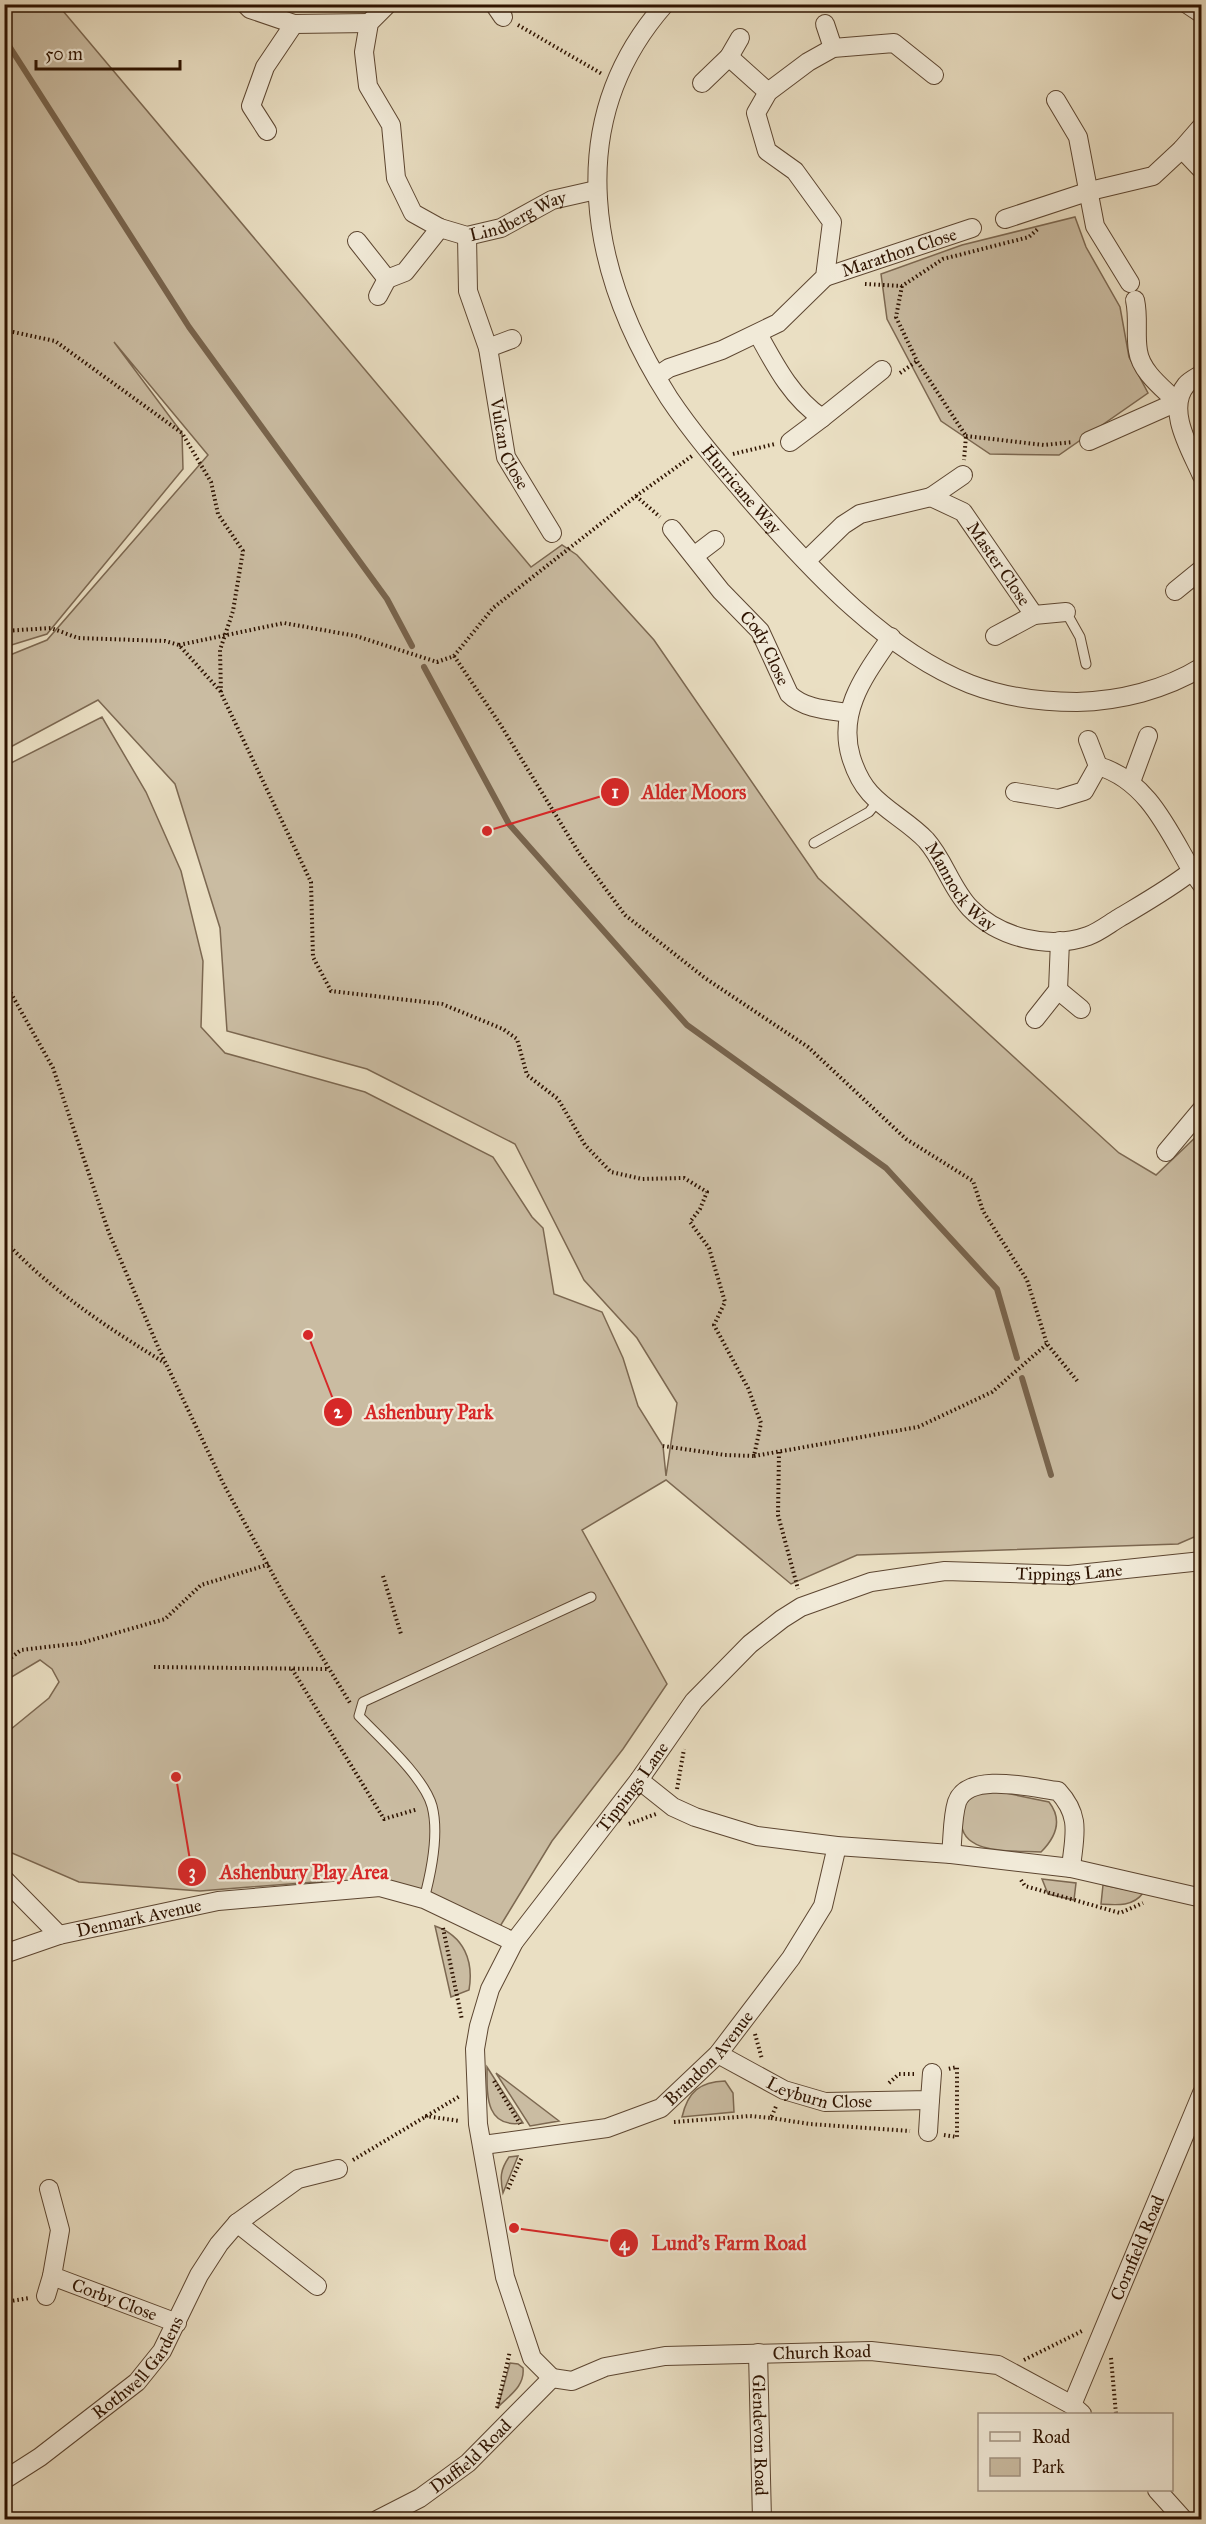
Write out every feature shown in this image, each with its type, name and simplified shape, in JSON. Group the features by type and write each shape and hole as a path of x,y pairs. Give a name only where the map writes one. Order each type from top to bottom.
{"street":[{"path":"245,4 250,9 294,24 369,23 388,4"},
{"name":"Hurricane Way","path":"665,4 639,38 616,81 609,101 600,138 597,190 601,235 616,290 657,376 710,452 826,583 891,637 924,659 970,684 992,692 1053,702 1120,698 1162,686 1202,667"},
{"path":"1187,4 1202,14"},
{"name":"Lindberg Way","path":"369,23 364,52 368,86 391,125 396,178 413,213 440,228 467,236 501,228 552,200 597,190"},
{"path":"267,131 251,106 265,67 294,24"},
{"path":"825,24 833,48"},
{"path":"702,83 729,57 740,38"},
{"path":"729,57 768,92 808,62 833,48 894,43 934,75"},
{"name":"Marathon Close","path":"768,92 756,113 767,151 795,171 832,222 825,277"},
{"path":"1056,100 1078,137 1095,226 1132,292 1139,316 1138,352 1144,369 1177,402"},
{"path":"1005,219 1090,191 1153,176 1182,149 1202,126"},
{"path":"1182,149 1202,170"},
{"name":"Lindberg Way","path":"387,279 405,272 440,228"},
{"name":"Marathon Close","path":"657,376 669,368 722,350 778,323 825,277 972,228"},
{"name":"Vulcan Close","path":"467,236 468,291 488,348 506,457 552,533"},
{"path":"357,241 387,279 378,296"},
{"path":"758,334 778,371 807,408 822,417"},
{"path":"488,348 512,339"},
{"path":"789,442 882,370"},
{"path":"1202,374 1186,385 1177,402 1180,422 1202,476"},
{"path":"1089,441 1177,402"},
{"path":"806,561 843,525 860,514 931,497 963,475"},
{"name":"Master Close","path":"931,497 963,512 1034,615"},
{"name":"Cody Close","path":"672,529 721,591 760,631 789,694 794,699 812,706 849,713"},
{"path":"694,556 715,540"},
{"path":"1175,591 1202,569"},
{"name":"Master Close","path":"995,636 1034,615 1066,612"},
{"name":"Mannock Way","path":"891,637 861,683 849,713 848,739 853,762 863,783 878,801 926,840 966,904 979,916 1017,937 1072,940 1098,932 1170,888 1197,878 1147,798 1121,775 1098,766"},
{"path":"1131,782 1148,736"},
{"path":"1015,792 1058,800 1083,790 1098,766 1088,740"},
{"path":"1035,1019 1058,990 1060,941"},
{"path":"1058,990 1081,1009"},
{"path":"1166,1152 1202,1109"},
{"name":"Tippings Lane","path":"552,2378 532,2358 517,2319 505,2277 478,2124 475,2049 479,2026 490,1989 514,1942 639,1780 693,1701 750,1644 801,1607 871,1582 945,1571 1069,1575 1202,1561"},
{"path":"639,1780 673,1807 695,1817 757,1836 837,1846 951,1854 1071,1868 1202,1898"},
{"path":"951,1854 958,1801 971,1786 986,1783 1058,1791 1070,1804 1075,1820 1071,1868"},
{"name":"Brandon Avenue","path":"483,2145 607,2128 661,2108 718,2054 791,1958 823,1906 837,1846"},
{"path":"4,1879 59,1935"},
{"name":"Denmark Avenue","path":"4,1954 59,1935 218,1901 380,1887 431,1903 514,1942"},
{"name":"Leyburn Close","path":"718,2054 777,2086 825,2102 930,2100"},
{"path":"928,2132 932,2073"},
{"name":"Cornfield Road","path":"1077,2410 1202,2093"},
{"name":"Rothwell Gardens","path":"4,2480 40,2457 137,2382 162,2351 199,2276 219,2244 237,2223 298,2179 338,2169"},
{"name":"Corby Close","path":"46,2296 60,2230 49,2189"},
{"path":"237,2223 317,2286"},
{"name":"Corby Close","path":"52,2276 177,2323"},
{"name":"Church Road","path":"552,2378 572,2380 605,2367 665,2356 871,2351 998,2365 1077,2410"},
{"name":"Glendevon Road","path":"758,2353 762,2520"},
{"name":"Duffield Road","path":"377,2520 420,2498 468,2463 552,2378"},
{"path":"1158,2491 1184,2520"}],"lane":[{"path":"1066,612 1080,637 1086,664"},
{"path":"814,843 868,812 878,801"},
{"path":"431,1903 434,1823 432,1805 409,1767 359,1716 363,1702 591,1597"}],"path":[{"path":"498,11 616,81"},
{"path":"902,286 896,317 917,361 966,436 963,475"},
{"path":"4,330 55,341 182,433 211,482 218,514 243,551 233,611 220,650 221,693"},
{"path":"966,436 1044,445 1089,441"},
{"path":"4,631 51,628 78,638 165,641 179,645 285,623 356,636 437,662 454,656 493,608 636,496 710,452 789,442"},
{"path":"636,496 672,529"},
{"path":"179,645 221,693 311,882 314,957 331,990 442,1004 503,1029 517,1039 527,1076 558,1100 585,1145 611,1172 642,1179 684,1178 707,1192 700,1209 690,1222 709,1248 726,1302 714,1325 748,1388 761,1423 754,1456"},
{"path":"454,656 501,723 579,853 625,915 705,978 808,1047 906,1139 973,1181 983,1211 1027,1280 1047,1344 1079,1383"},
{"path":"4,981 53,1068 109,1233 166,1364 224,1485 270,1564 283,1593 359,1716"},
{"path":"4,1240 29,1267 117,1334 166,1364"},
{"path":"663,1446 725,1455 754,1456 918,1427 992,1392 1047,1344"},
{"path":"779,1452 778,1515 801,1607"},
{"path":"4,1663 21,1650 81,1642 165,1619 201,1585 270,1564"},
{"path":"383,1576 401,1634"},
{"path":"154,1667 328,1669"},
{"path":"292,1669 384,1819 432,1805"},
{"path":"1004,1861 1025,1886 1120,1913 1171,1891"},
{"path":"431,1903 464,2030"},
{"path":"666,2123 750,2116 771,2118 777,2086 749,2013"},
{"path":"338,2169 475,2086"},
{"path":"425,2116 478,2124"},
{"path":"4,2302 46,2296"},
{"path":"498,2432 495,2416 511,2348"}],"green space":[{"path":"5,5 58,5 531,567 562,545 577,555 654,640 818,878 1119,1153 1156,1175 1201,1132 1201,1534 1178,1544 857,1555 791,1584 666,1480 582,1530 667,1684 623,1749 552,1841 499,1928 386,1883 315,1882 200,1891 79,1882 5,1850 5,1734 49,1698 59,1682 52,1669 40,1660 5,1681 5,766 102,717 146,792 181,871 203,961 201,1027 225,1053 365,1092 493,1157 532,1217 543,1228 554,1294 602,1312 623,1358 638,1406 663,1446 666,1476 677,1403 637,1338 584,1280 515,1144 367,1069 227,1031 220,928 175,784 98,700 5,750 5,657 47,640 208,455 114,342 182,433 183,469 47,634 5,647"},
{"path":"1075,217 1086,247 1120,307 1129,357 1148,393 1059,455 990,454 941,421 887,319 881,274 962,245"},
{"path":"986,1789 1049,1802 1057,1822 1051,1840 1041,1852 988,1848 967,1838 962,1828 963,1809 970,1798"},
{"path":"1042,1879 1076,1883 1074,1900 1048,1894"},
{"path":"1103,1885 1143,1893 1129,1903 1101,1904"},
{"path":"435,1926 445,1930 460,1943 468,1960 469,1990 451,1997"},
{"path":"487,2067 523,2123 501,2121 495,2115 488,2099"},
{"path":"496,2073 559,2121 530,2126"},
{"path":"725,2081 733,2093 734,2112 682,2117 688,2101 696,2090 709,2083"},
{"path":"518,2156 503,2193 502,2170 509,2157"},
{"path":"510,2363 518,2364 523,2368 522,2380 516,2390 498,2407"}],"waterway":[{"path":"4,38 189,327 387,599 412,646"},
{"path":"424,667 509,824 687,1025 886,1168 997,1289 1017,1358"},
{"path":"1022,1378 1051,1475"}],"place":[{"name":"Alder Moors","path":"487,831"},
{"name":"Ashenbury Park","path":"308,1335"},
{"name":"Ashenbury Play Area","path":"176,1777"},
{"name":"Lund's Farm Road","path":"514,2228"}]}
